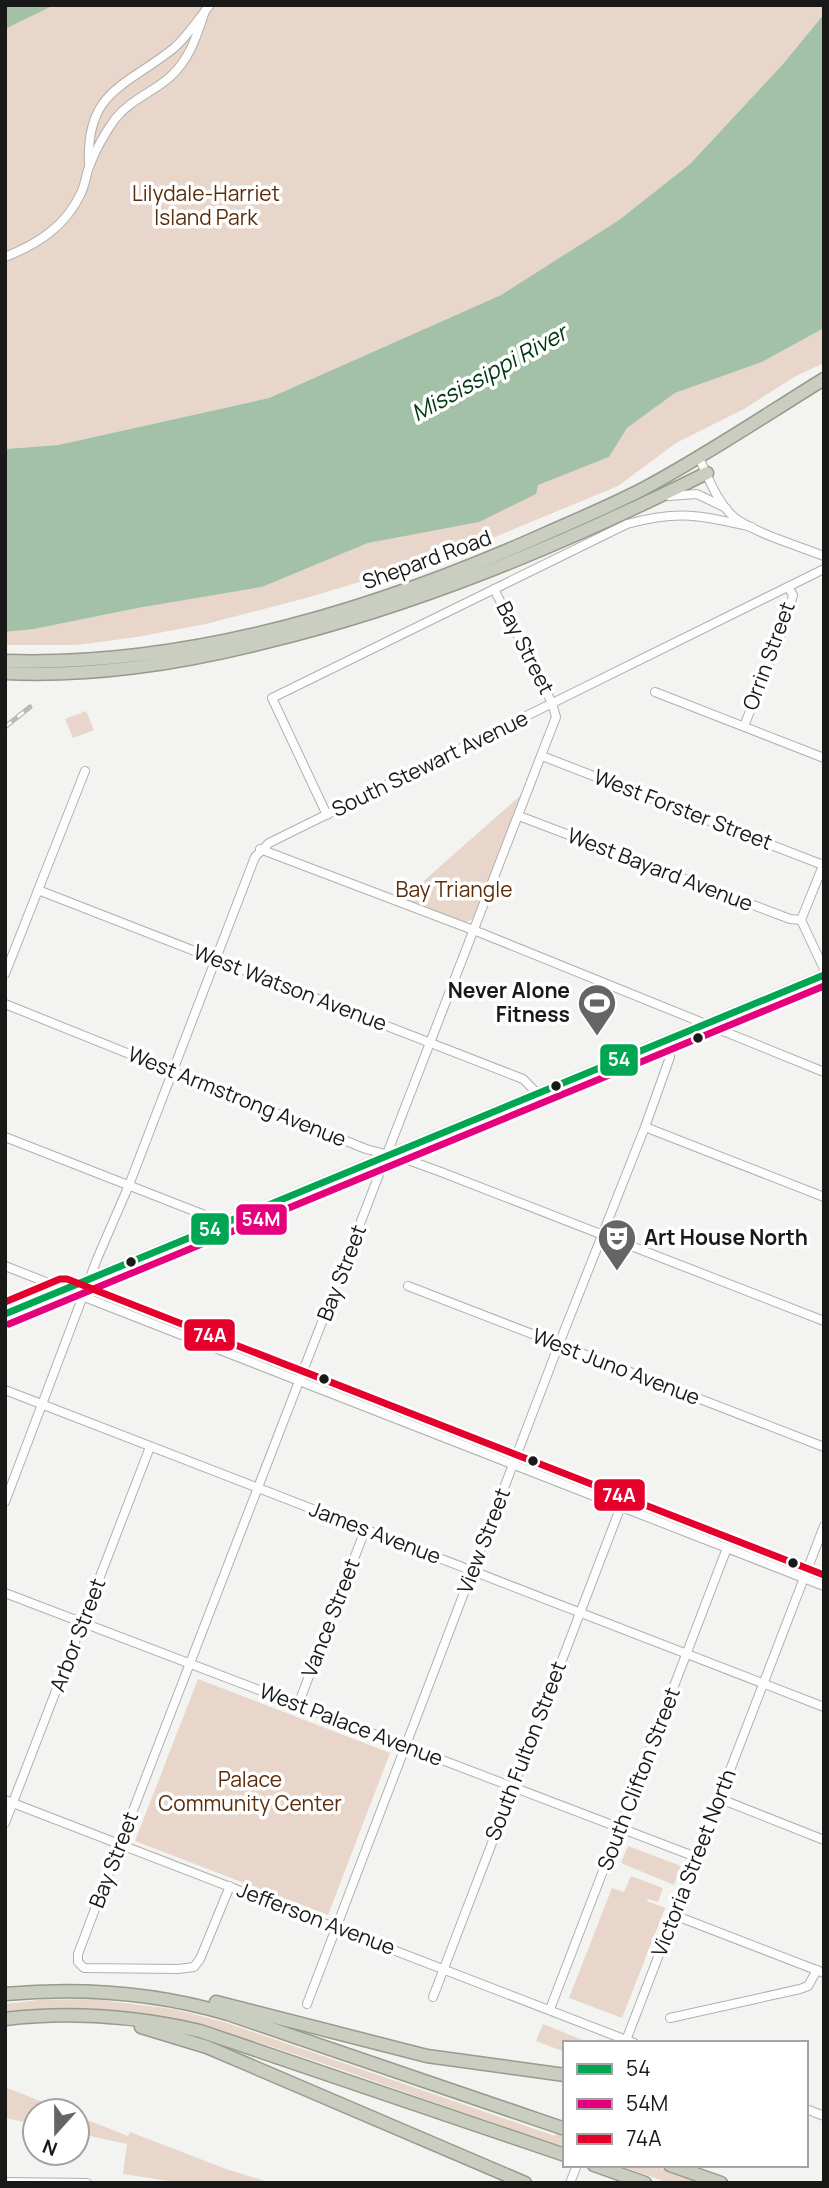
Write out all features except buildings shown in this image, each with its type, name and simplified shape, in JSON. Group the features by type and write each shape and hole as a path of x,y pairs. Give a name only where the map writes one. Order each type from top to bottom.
{"highway":[{"name":"Shepard Road","path":"5,661 60,662 170,652 345,610 414,587 496,556 629,496 824,379"},
{"name":"Shepard Road","path":"5,673 60,674 134,669 206,657 312,631 456,585 659,497 706,473"},
{"path":"5,1994 60,1990 208,2000 427,2056 563,2075"},
{"path":"130,1993 177,2000 228,2014 563,2128"},
{"path":"5,2019 58,2014 89,2015 144,2020 200,2031 561,2154"},
{"path":"89,2015 207,2047 525,2183"},
{"path":"599,2167 645,2183"},
{"path":"676,2167 721,2183"}],"main road":[{"path":"5,1314 824,975"}],"street":[{"path":"89,166 88,145 92,124 101,105 124,82 178,45 207,8"},
{"path":"5,257 50,234 68,217 82,192 89,166 115,119 130,104 169,78 183,64 194,44 207,8"},
{"path":"698,456 726,508 734,517 824,556"},
{"path":"659,497 691,493 704,496 726,508"},
{"path":"327,815 272,698 627,524 669,515 694,515 752,527"},
{"name":"South Stewart Avenue","path":"260,849 824,569"},
{"name":"Orrin Street","path":"744,726 785,624 793,595 788,587"},
{"name":"Bay Street","path":"230,1886 200,1959 194,1967 84,1968 78,1962 78,1954 556,717 552,703 494,589"},
{"path":"655,692 824,758"},
{"name":"West Forster Street","path":"542,756 823,864"},
{"path":"5,974 85,771"},
{"name":"West Bayard Avenue","path":"519,816 790,919 801,920"},
{"path":"5,1503 260,849 473,930 824,1072"},
{"path":"823,864 801,920 824,969"},
{"name":"West Watson Avenue","path":"38,890 523,1079 537,1093"},
{"name":"West Armstrong Avenue","path":"5,1004 366,1149 441,1172 824,1321"},
{"name":"View Street","path":"307,2004 559,1344 645,1127 670,1057 670,1039"},
{"path":"645,1127 824,1197"},
{"path":"5,1137 202,1214 210,1229"},
{"path":"5,1266 824,1586"},
{"name":"West Juno Avenue","path":"408,1286 824,1447"},
{"name":"James Avenue","path":"5,1390 824,1707"},
{"name":"Arbor Street","path":"5,1823 9,1801 83,1622 150,1447"},
{"name":"South Fulton Street","path":"433,1997 621,1506"},
{"name":"Victoria Street North","path":"628,2041 718,1798 824,1527"},
{"name":"Vance Street","path":"298,1706 365,1530"},
{"name":"South Clifton Street","path":"550,2010 727,1548"},
{"name":"West Palace Avenue","path":"5,1593 696,1857"},
{"path":"718,1798 824,1840"},
{"name":"Jefferson Avenue","path":"9,1801 626,2041"},
{"path":"670,2018 800,1989 808,1986 820,1972 674,1915"},
{"path":"5,2182 87,2183"}],"green space":[{"name":"Lilydale-Harriet Island Park","path":"5,5 824,5 824,14 783,64 690,164 619,220 501,295 269,398 58,445 5,449"},
{"path":"824,328 824,363 796,376 744,409 676,443 618,486 461,551 310,597 206,624 77,645 5,645 5,632 262,587 368,543 406,535 609,457 627,428 675,393 762,362"},
{"path":"86,711 94,730 73,738 65,719"},
{"name":"Bay Triangle","path":"521,795 473,919 464,923 401,901"},
{"name":"Palace Community Center","path":"198,1679 390,1753 328,1915 135,1841"},
{"path":"628,1846 681,1866 674,1885 621,1863"},
{"path":"631,1876 663,1888 658,1902 647,1901 665,1908 622,2018 569,1998 612,1888 624,1892"},
{"path":"92,1999 173,2009 224,2022 555,2136 556,2133 563,2135 563,2143 562,2146 265,2044 182,2022 97,2009 52,2008 5,2012 5,2004"},
{"path":"543,2024 585,2041 563,2041 563,2051 536,2041"},
{"path":"5,2087 30,2097 21,2097 21,2121 5,2118"},
{"path":"91,2121 128,2136 130,2132 226,2169 272,2183 181,2183 123,2174 127,2144 91,2136"},
{"path":"624,2167 657,2167 702,2183 669,2183"}],"water":[{"path":"5,5 54,5 5,29"},
{"name":"Mississippi River","path":"824,14 824,328 762,362 675,393 627,428 609,457 538,485 536,494 479,522 368,543 262,587 5,632 5,449 58,445 269,398 501,295 619,220 690,164 783,64"}],"railway":[{"path":"5,727 30,707"}],"transit line":[{"name":"54","path":"5,1314 824,975"},
{"name":"54M","path":"9,1324 824,986"},
{"name":"74A","path":"5,1302 60,1279 67,1279 824,1575"}],"place":[{"name":"Never Alone Fitness","path":"597,1037"},
{"name":"Art House North","path":"617,1272"}]}
